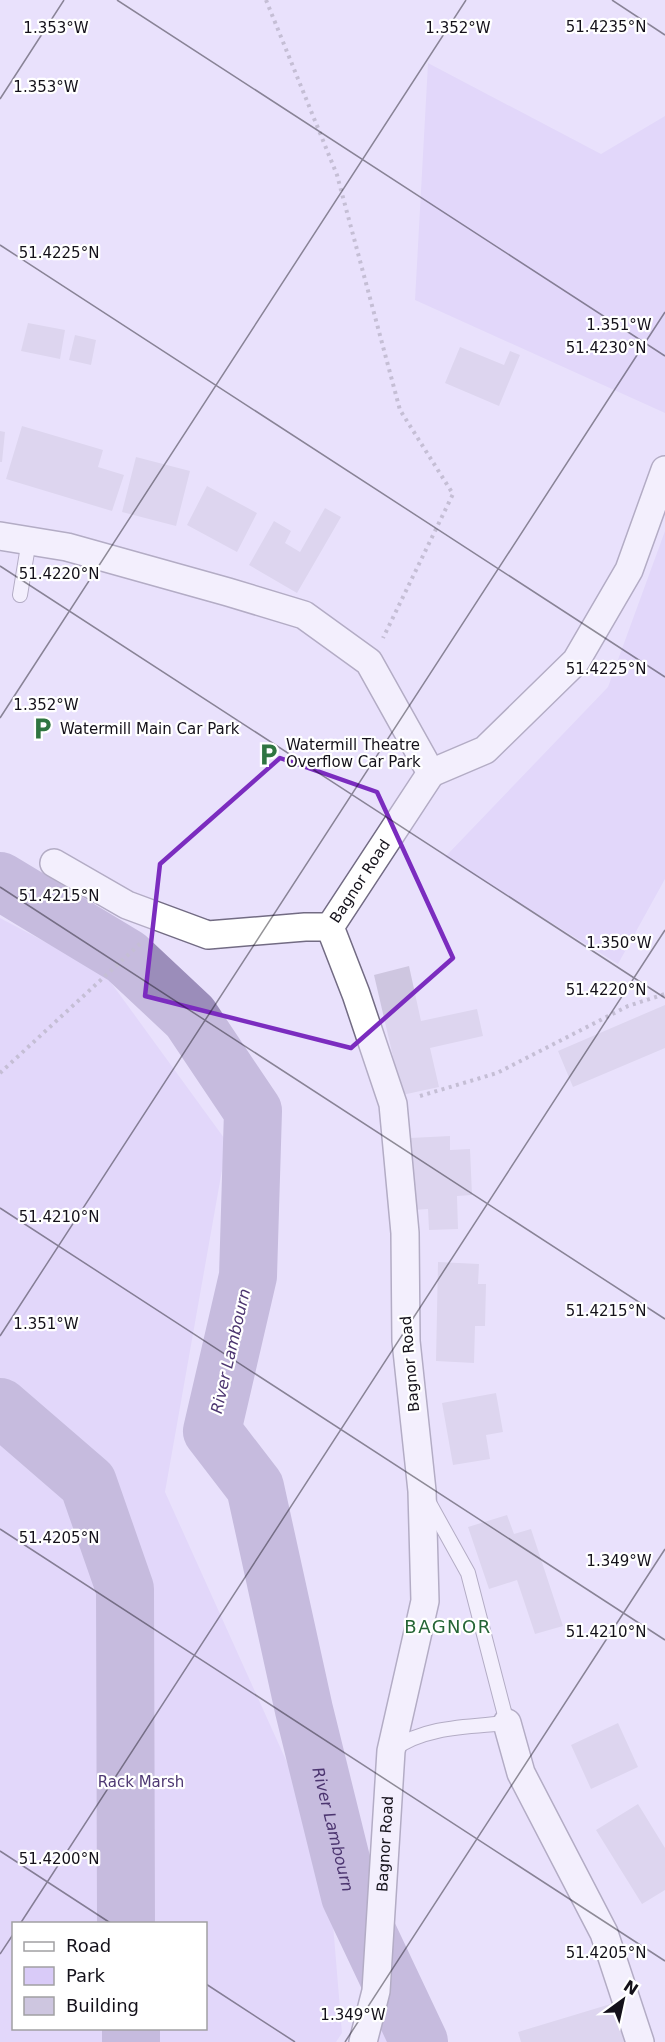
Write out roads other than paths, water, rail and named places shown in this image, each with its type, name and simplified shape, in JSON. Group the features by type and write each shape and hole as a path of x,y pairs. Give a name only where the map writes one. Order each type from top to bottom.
{"street":[{"path":"0,536 67,547 304,615 369,662 430,773 485,750 576,661 629,570 665,470"},
{"name":"Bagnor Road","path":"363,2042 376,1991 391,1751 425,1601 422,1491 406,1341 405,1233 393,1104 357,994 330,927 430,773"},
{"path":"54,863 127,905 208,935 330,927"},
{"path":"507,1723 521,1773 604,1933 640,2042"}],"lane":[{"path":"20,595 29,540"},
{"path":"391,1751 407,1739 433,1732 507,1723 468,1573 422,1491"}],"waterway":[{"name":"River Lambourn","path":"0,881 126,957 190,1017 253,1111 248,1276 212,1431 255,1487 304,1710 350,1896 419,2042"},
{"name":"River Lambourn","path":"0,1407 88,1483 125,1589 126,1922"},
{"name":"River Lambourn","path":"131,2030 131,2042"}],"place":[{"name":"Watermill Main Car Park","path":"42,729"},
{"name":"Watermill Theatre Overflow Car Park","path":"268,754"}],"district":[{"name":"BAGNOR","path":"448,1627"}],"park label":[{"name":"Rack Marsh","path":"141,1782"}]}
